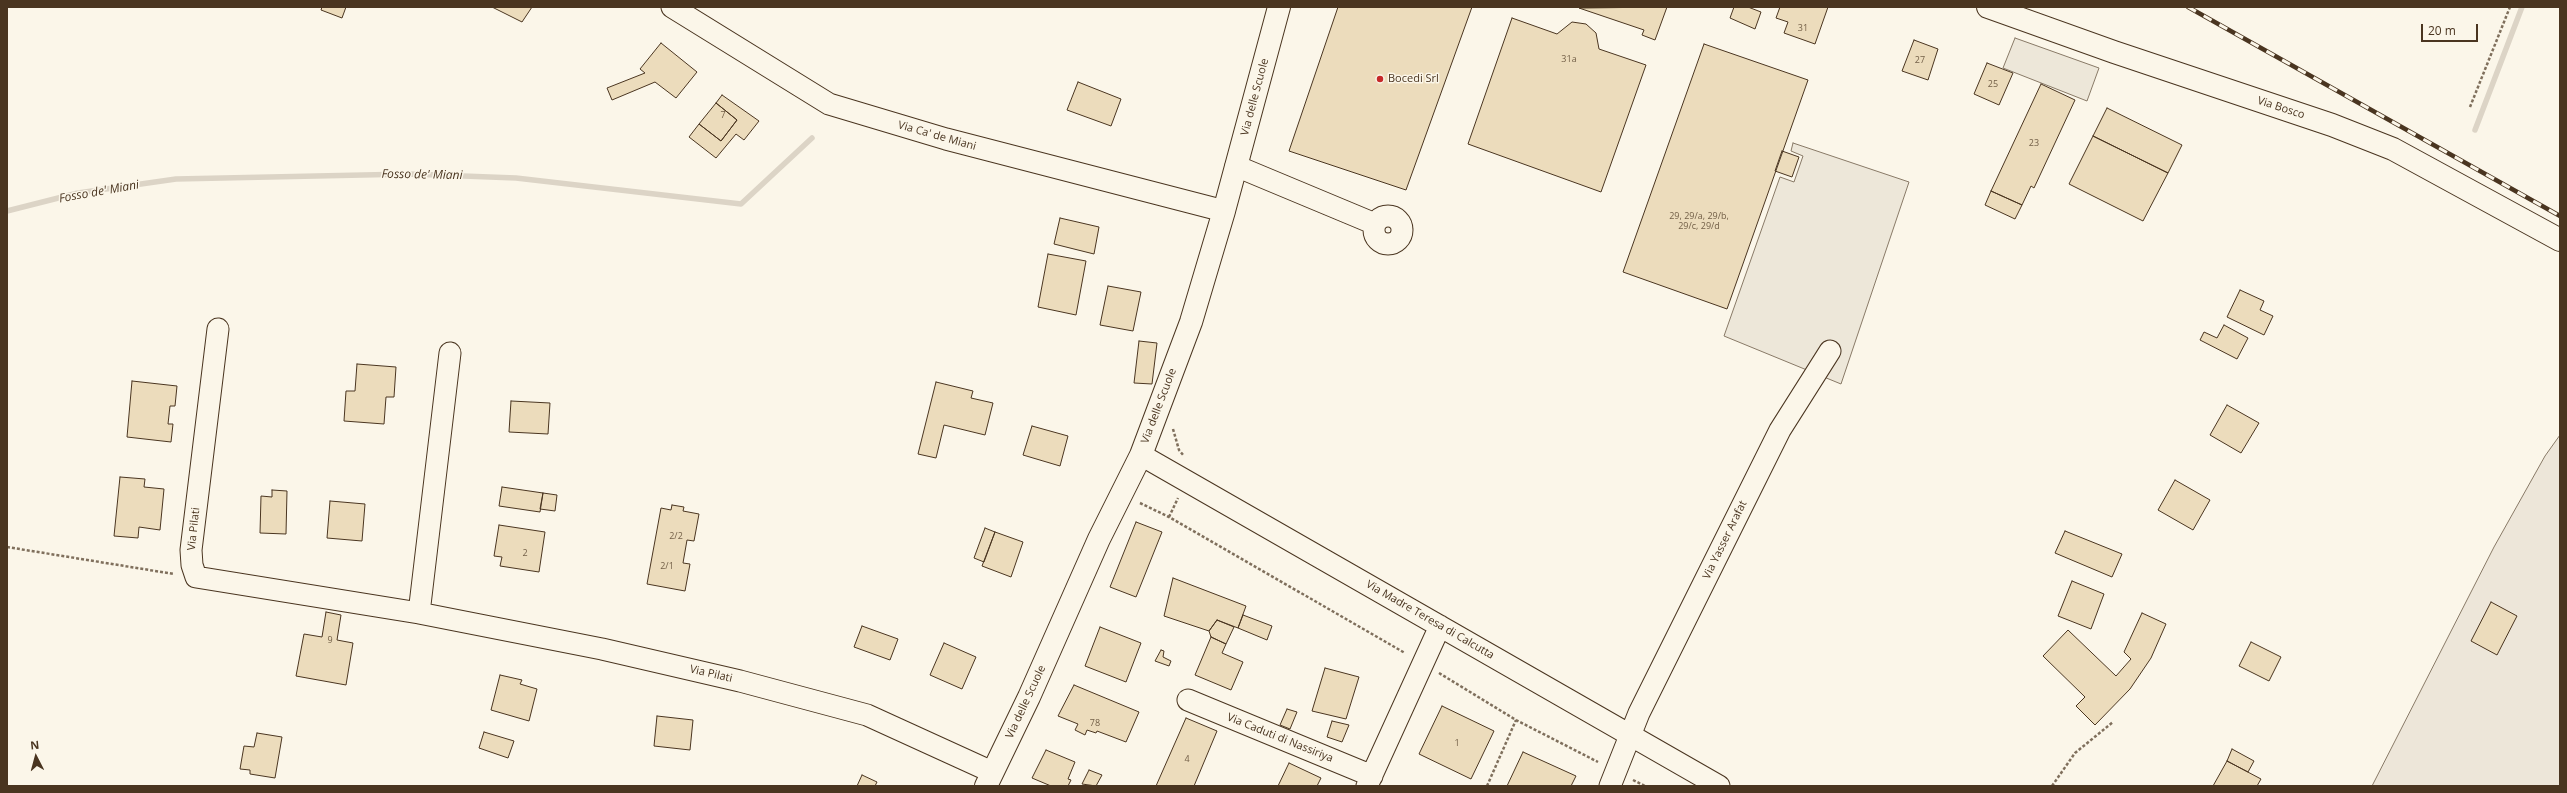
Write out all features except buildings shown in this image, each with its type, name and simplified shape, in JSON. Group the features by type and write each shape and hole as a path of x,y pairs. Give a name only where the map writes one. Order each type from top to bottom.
{"main road":[{"name":"Via delle Scuole","path":"989,779 1029,697 1099,539 1141,455 1190,322 1224,211 1279,7"},
{"name":"Via Bosco","path":"1988,7 2114,52 2332,125 2393,149 2560,240"}],"street":[{"name":"Via Ca' de Miani","path":"672,7 829,104 946,139 1224,211"},
{"path":"1236,166 1375,224"},
{"name":"Via Pilati","path":"218,329 192,550 192,565 196,577 419,614 602,649 740,681 867,715 989,779"},
{"name":"Via Yasser Arafat","path":"1610,786 1629,735 1780,430 1830,352"},
{"path":"419,614 450,353"},
{"name":"Via Madre Teresa di Calcutta","path":"1141,455 1719,786"},
{"name":"Via Caduti di Nassiriya","path":"1188,700 1369,781 1440,626"}],"path":[{"path":"2470,107 2510,7"},
{"path":"7,547 196,577"},
{"path":"1487,786 1516,720"},
{"path":"2052,786 2075,753 2113,722"}],"shaded area":[{"path":"2015,38 2099,68 2087,101 2003,68"},
{"path":"1793,143 1909,182 1841,384 1724,336 1780,177 1794,182 1803,156 1791,151"},
{"path":"2560,435 2560,786 2372,786 2494,547 2545,456"}],"waterway":[{"path":"2475,130 2522,7"},
{"name":"Fosso de' Miani","path":"7,211 78,193 176,179 410,174 516,178 741,204 812,138"}],"railway":[{"path":"2188,7 2560,216"}],"place":[{"name":"Bocedi Srl","path":"1380,79"}]}
